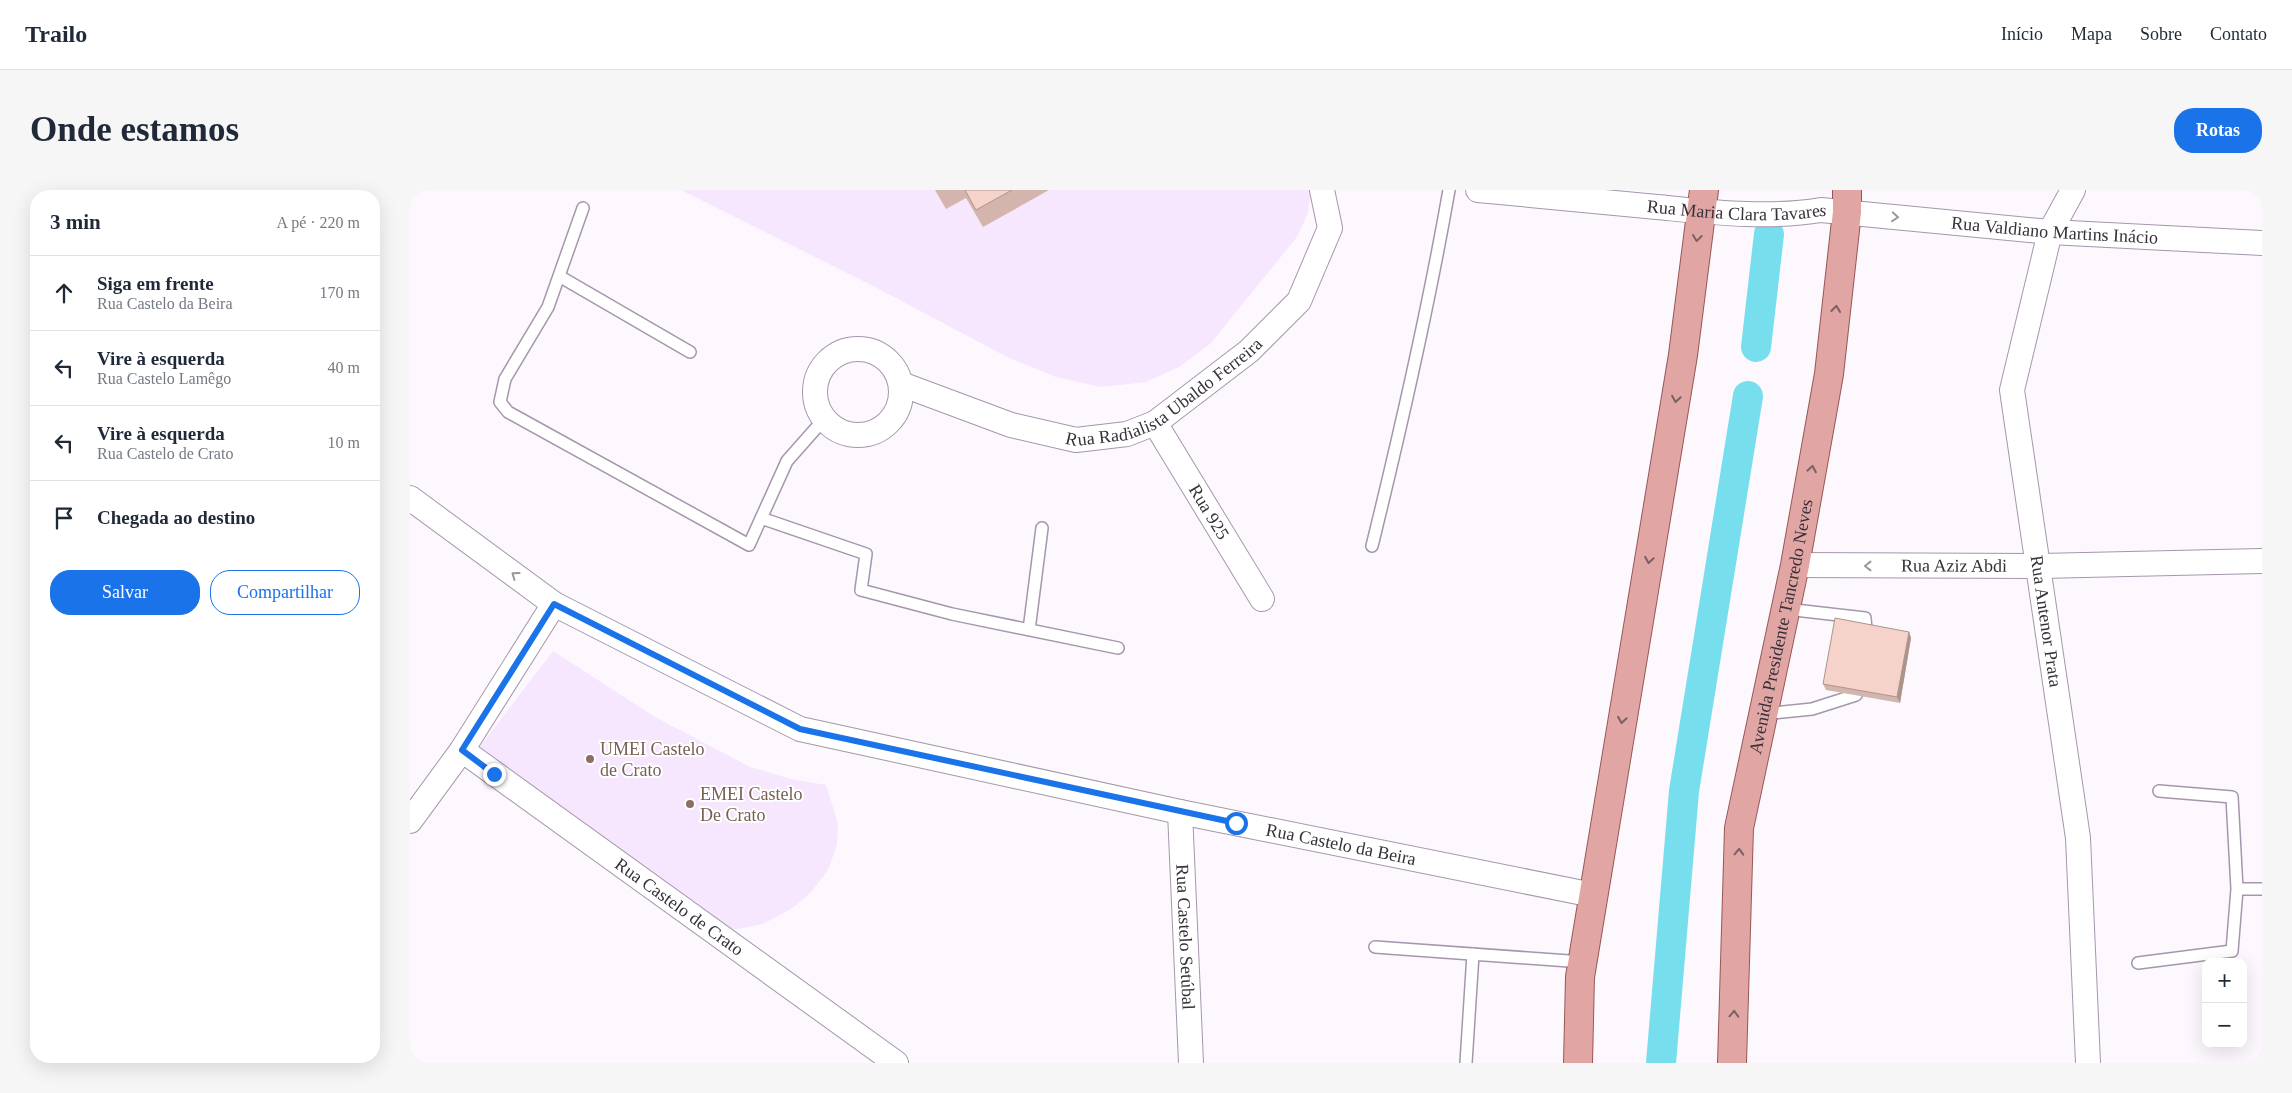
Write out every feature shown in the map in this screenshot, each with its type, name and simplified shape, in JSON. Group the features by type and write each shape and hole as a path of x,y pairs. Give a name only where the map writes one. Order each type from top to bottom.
{"main road":[{"path":"1578,1063 1580,977 1683,355 1702,200"},
{"name":"Avenida Presidente Tancredo Neves","path":"1732,1063 1740,828 1795,565 1829,374 1847,201"}],"street":[{"name":"Rua Radialista Ubaldo Ferreira","path":"901,384 1011,425 1076,440 1127,434 1155,423 1249,351 1299,301 1330,228 1322,190"},
{"name":"Rua Maria Clara Tavares","path":"1478,190 1702,200 1740,213 1805,213 1821,210 1847,201"},
{"name":"Rua Antenor Prata","path":"2073,190 2050,232 2012,390 2040,566 2078,838 2088,1063"},
{"name":"Rua Valdiano Martins Inácio","path":"1847,201 2050,232 2262,243"},
{"path":"869,349 890,362 901,384 899,409 884,428 860,436 836,430 819,412 814,387 824,365 844,350 869,349"},
{"name":"Rua 925","path":"1155,423 1262,600"},
{"name":"Rua Castelo da Beira","path":"410,498 554,604 800,729 1180,812 1593,895"},
{"name":"Rua Aziz Abdi","path":"1795,565 2040,566 2262,561"},
{"path":"410,821 462,750 554,604"},
{"name":"Rua Castelo de Crato","path":"462,750 896,1063"},
{"name":"Rua Castelo Setúbal","path":"1180,812 1191,1063"}],"lane":[{"path":"1372,546 1412,380 1434,276 1449,190"},
{"path":"583,208 548,307 505,379 500,402 508,412 749,544 787,461 825,418"},
{"path":"559,276 690,352"},
{"path":"761,518 866,554 861,590 952,614 1118,648"},
{"path":"1029,630 1042,528"},
{"path":"1786,609 1865,618 1866,630"},
{"path":"1764,714 1812,709 1856,695"},
{"path":"2138,963 2232,951 2237,889 2232,797 2158,791"},
{"path":"2237,889 2262,889"},
{"path":"1375,947 1583,962"},
{"path":"1466,1063 1473,954"}],"shaded area":[{"path":"681,190 1311,190 1308,213 1297,237 1210,344 1179,367 1146,382 1101,387 1056,377 1007,357 879,289"},
{"name":"EMEI Castelo De Crato","path":"553,651 655,717 750,767 791,779 826,785 838,824 837,845 828,870 812,891 794,907 763,924 727,931 475,753"}],"building":[{"path":"965,190 1012,190 976,210"},
{"path":"1835,618 1909,632 1897,697 1823,684"}],"waterway":[{"path":"1756,347 1769,234"},
{"path":"1661,1063 1684,791 1748,396"}],"place":[{"name":"UMEI Castelo de Crato","path":"590,759"},
{"name":"EMEI Castelo De Crato","path":"690,804"}],"route":[{"path":"494,774 462,750 554,604 800,729 1236,823"}]}
